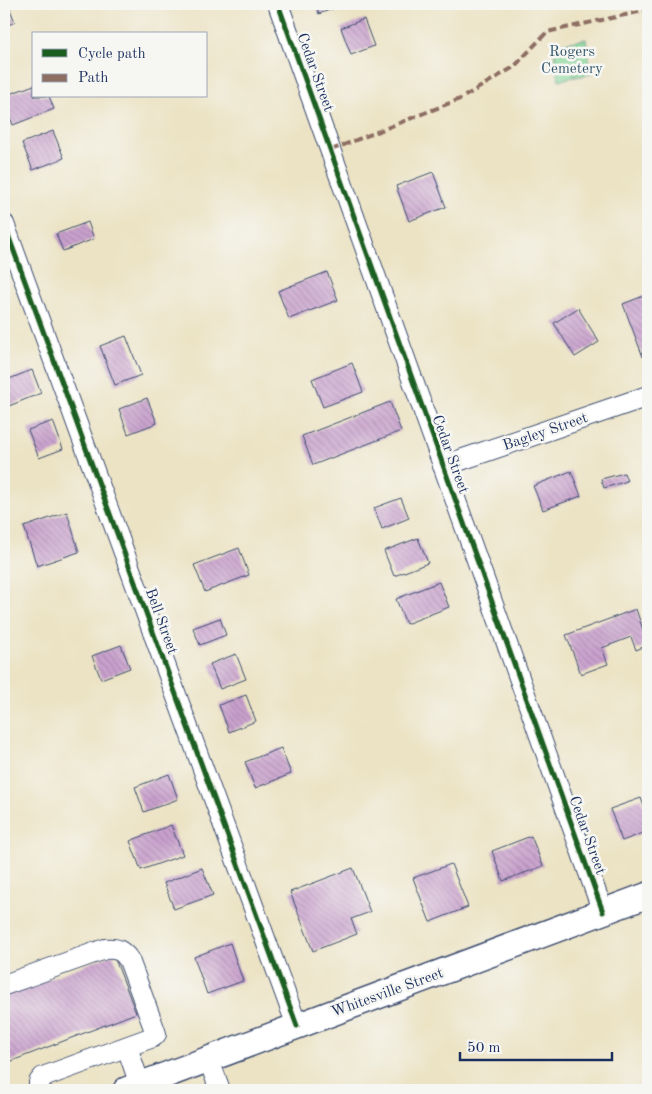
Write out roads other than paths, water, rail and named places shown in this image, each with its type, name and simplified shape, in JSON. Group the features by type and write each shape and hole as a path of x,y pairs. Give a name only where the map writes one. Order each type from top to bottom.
{"main road":[{"name":"Whitesville Street","path":"133,1088 648,895"}],"street":[{"name":"Cedar Street","path":"278,4 603,912"},
{"name":"Bell Street","path":"4,224 297,1026"},
{"name":"Bagley Street","path":"443,466 648,396"},
{"path":"4,985 105,949 114,948 123,951 129,960 156,1034 153,1037 42,1077 38,1082 39,1090"},
{"path":"126,1047 133,1088"},
{"path":"209,1060 220,1090"}],"park label":[{"name":"Rogers Cemetery","path":"572,60"}]}
